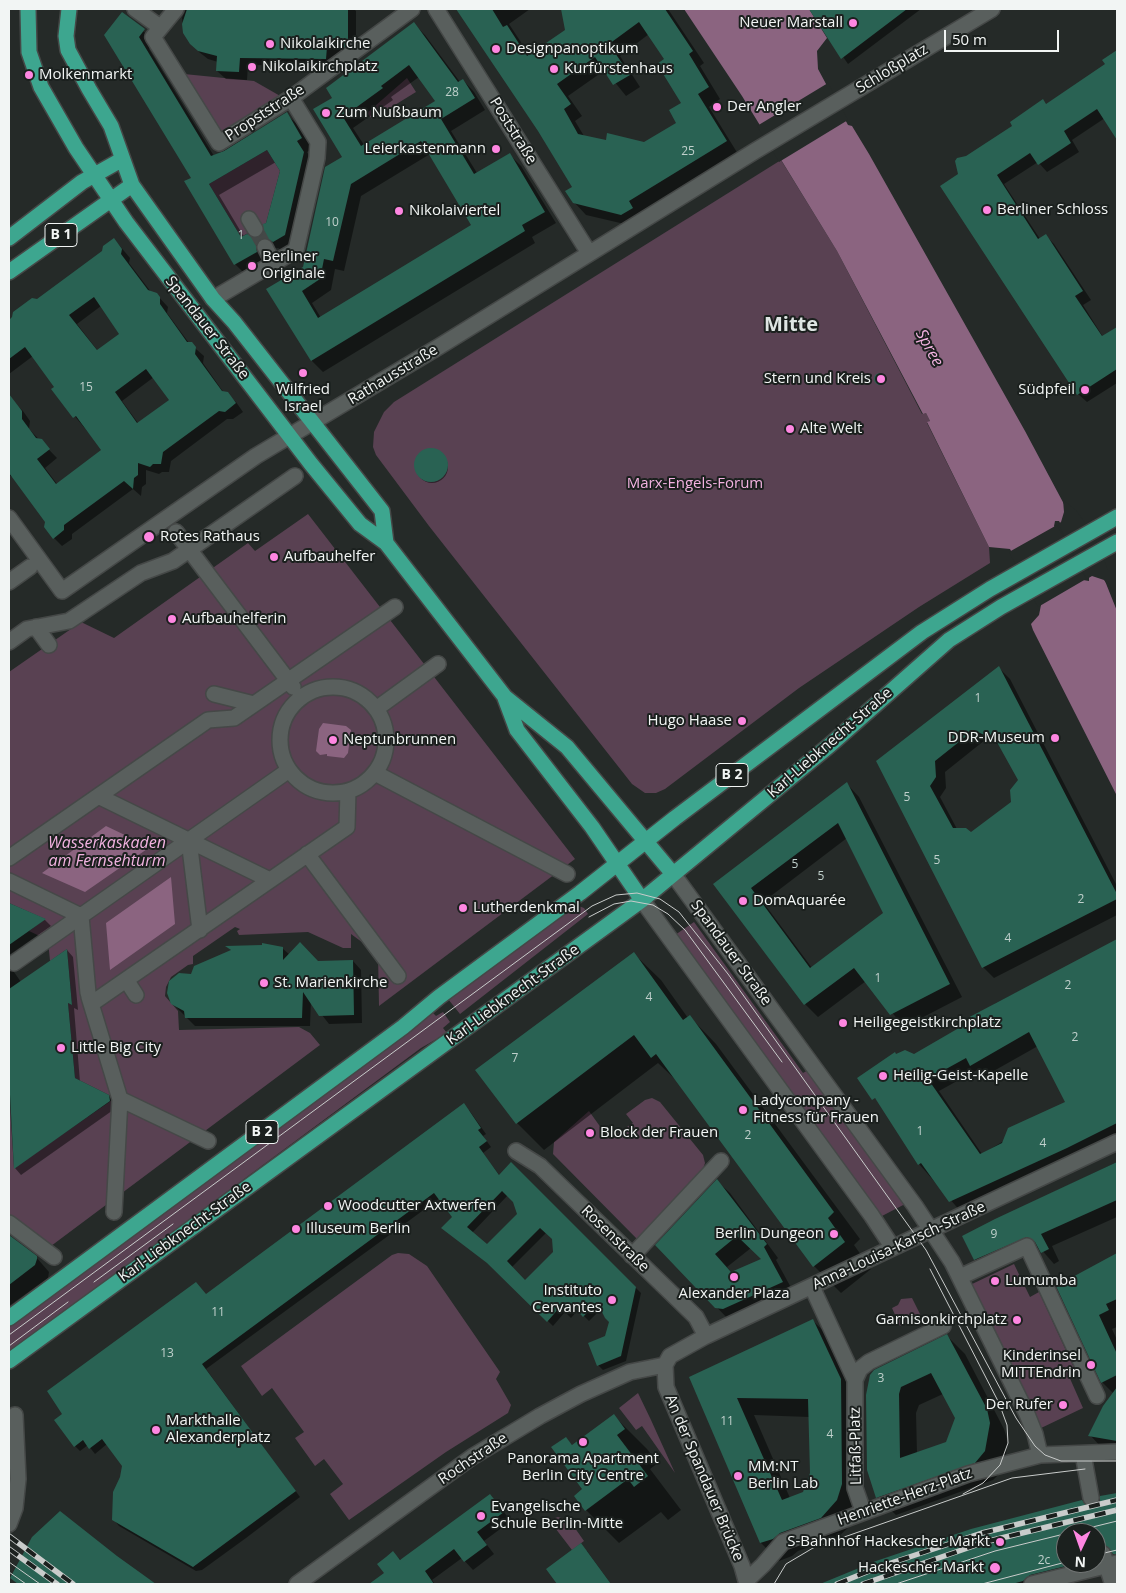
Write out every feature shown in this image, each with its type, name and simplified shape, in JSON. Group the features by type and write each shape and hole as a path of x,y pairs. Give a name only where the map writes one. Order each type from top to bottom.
{"main road":[{"name":"Spandauer Straße","path":"28,9 29,52 33,67 47,99 76,148 131,229 217,339 289,436 360,524 386,543 505,697 567,747 673,874"},
{"name":"Spandauer Straße","path":"69,9 66,36 68,50 89,90 112,126 121,160 132,185 213,299 234,322 382,512 386,543"},
{"path":"94,174 121,160"},
{"name":"B 1","path":"9,238 94,174"},
{"name":"B 1","path":"9,272 132,185"},
{"name":"Karl-Liebknecht-Straße","path":"9,1318 403,1027 439,997 922,632 990,589 1117,517"},
{"name":"Karl-Liebknecht-Straße","path":"9,1361 642,900 830,745 937,649 1001,607 1113,544"},
{"name":"Spandauer Straße","path":"505,697 517,730 618,863 642,900"}],"street":[{"path":"135,9 157,32 176,9"},
{"name":"Propststraße","path":"157,32 219,143 291,98 412,9"},
{"name":"Poststraße","path":"436,9 589,253"},
{"name":"Schloßplatz","path":"762,147 992,9"},
{"path":"213,299 296,250 317,158 318,142 291,98"},
{"name":"Rathausstraße","path":"35,563 62,591 256,456 762,147"},
{"path":"264,247 273,263"},
{"path":"9,642 27,629 69,622 141,573 173,561 295,476"},
{"path":"9,518 35,563 9,582"},
{"path":"176,532 302,698"},
{"path":"9,858 42,828 98,796 208,720 234,718 395,607"},
{"path":"36,627 49,645"},
{"path":"376,709 438,664"},
{"path":"341,688 361,695 376,709 383,721 386,734 386,748 382,761 375,773 367,781 348,791 322,792 298,780 290,770 282,751 281,731 292,707 302,698 321,689 341,688"},
{"path":"214,694 254,704"},
{"path":"14,963 290,770"},
{"path":"375,773 567,874"},
{"path":"89,998 126,981 347,827 348,791"},
{"path":"98,796 270,880"},
{"path":"189,840 200,930"},
{"path":"307,854 398,976"},
{"name":"Spandauer Straße","path":"673,874 932,1230"},
{"path":"9,881 81,916"},
{"name":"Spandauer Straße","path":"642,900 867,1208 892,1248"},
{"path":"81,916 89,998 120,1099 114,1212"},
{"path":"126,981 136,995"},
{"path":"120,1099 208,1141"},
{"name":"Anna-Louisa-Karsch-Straße","path":"665,1365 670,1356 706,1336 1117,1142"},
{"name":"Rosenstraße","path":"516,1151 540,1166 696,1317 706,1336"},
{"path":"632,1256 721,1161"},
{"path":"9,1223 54,1257"},
{"path":"932,1230 960,1278 1027,1414 1035,1434 1040,1455"},
{"path":"960,1278 1027,1246 1097,1396"},
{"name":"Litfaß-Platz","path":"812,1287 855,1380 855,1488 863,1512"},
{"path":"855,1380 860,1369 869,1362 943,1326"},
{"name":"An der Spandauer Brücke","path":"665,1365 666,1387 747,1582"},
{"name":"Rochstraße","path":"297,1584 472,1457 540,1416 581,1394 630,1372 665,1365"},
{"path":"9,1524 15,1508 18,1479 15,1415"},
{"name":"Henriette-Herz-Platz","path":"747,1582 783,1542 974,1472 1040,1455 1117,1452"},
{"path":"1083,1454 1092,1498"},
{"path":"1032,1584 1109,1561 1112,1582"}],"green space":[{"path":"184,74 254,81 282,97 222,134"},
{"path":"407,78 416,92 372,119 367,113"},
{"path":"267,150 280,171 266,223 241,237 209,184"},
{"name":"Marx-Engels-Forum","path":"781,160 837,251 922,414 926,413 930,421 927,423 989,547 990,563 919,607 799,688 665,789 656,793 645,793 632,784 429,526 376,455 373,447 374,432 384,412 394,402"},
{"path":"308,514 575,859 379,1006 378,954 351,934 351,948 343,948 308,932 239,935 237,931 240,929 235,927 193,956 193,964 188,965 171,977 166,987 165,996 178,1011 179,1030 299,1027 310,1033 320,1045 39,1255 9,1232 9,1092 14,1168 115,1098 75,1078 68,1003 72,1005 67,949 50,961 48,940 29,931 45,919 9,903 9,672 81,622 114,638 248,543 255,551"},
{"path":"576,905 584,908 588,914 460,1014 448,999"},
{"path":"694,922 803,1073 810,1069 907,1203 882,1216 675,935"},
{"path":"432,1012 436,1016 443,1012 450,1022 443,1028 447,1033 421,1048 9,1353 9,1327 409,1032"},
{"path":"652,1098 660,1102 703,1155 705,1163 702,1172 637,1239 553,1154 554,1142 589,1111 609,1139 633,1123 626,1114 645,1100"},
{"path":"398,1253 409,1254 427,1266 500,1372 496,1379 511,1405 508,1413 446,1452 349,1520 330,1494 343,1484 324,1459 315,1466 295,1438 304,1432 272,1388 262,1396 241,1366 392,1255"},
{"path":"1014,1264 1030,1297 1039,1292 1075,1370 1068,1374 1083,1408 1039,1429 970,1285"},
{"path":"912,1298 921,1316 900,1326 892,1308 898,1305 901,1299"},
{"path":"638,1393 675,1473 642,1426 636,1430 619,1408"},
{"path":"558,1517 570,1521 584,1541 572,1550 549,1520"}],"water":[{"name":"Spree","path":"684,9 809,9 827,38 817,51 818,69 848,125 852,126 869,154 1025,431 1105,581 1117,611 1117,796 1033,630 1031,624 1039,615 1041,605 1010,549 989,547 927,422 930,421 926,413 923,414 837,251 742,96","holes":["1055,521 1059,521 1089,577 1089,581 1083,580 1054,526"]},
{"name":"Neptunbrunnen","path":"323,723 346,726 351,730 348,753 344,758 327,756 327,754 320,755 316,751 319,729"},
{"name":"Wasserkaskaden am Fernsehturm","path":"106,826 150,847 85,892 42,873"},
{"name":"Wasserkaskaden am Fernsehturm","path":"171,877 175,924 110,970 106,923"}],"pier":[{"path":"828,83 848,120 779,162 757,126"},
{"path":"1063,500 1076,510 1094,536 1108,570 1108,581 1113,592 1104,580 1092,576 1087,579 1058,524 1061,522 1064,512"},
{"path":"1057,525 1086,579 1038,607 1009,552"}],"building":[{"name":"Nikolaikirche","path":"187,9 348,9 348,45 344,48 327,47 326,59 240,58 239,72 216,71 217,56 198,51 190,44 183,33 182,24"},
{"path":"456,9 492,9 503,27 507,25 527,56 565,30 561,9 665,9 693,51 689,54 709,87 698,94 727,141 629,201 633,208 621,215 573,203 565,191 572,187 538,131","holes":["639,22 664,59 657,64 681,103 669,110 676,123 644,142 607,133 606,140 578,134 564,109 571,104 557,84 595,57 613,85 630,75 609,44"]},
{"name":"Neuer Marstall","path":"809,9 907,9 841,59"},
{"path":"122,12 145,29 139,37 211,156 224,151 287,112 302,138 297,141 304,152 285,235 273,242 266,238 260,239 256,246 257,252 234,265 184,181 191,178 104,35","holes":["267,150 280,171 266,223 263,224 263,233 256,238 247,234 241,237 209,184"]},
{"path":"414,22 458,82 463,79 475,98 441,119 474,174 510,153 545,212 522,225 525,231 311,361 266,289 303,267 325,167 342,157 313,109 332,98 326,88","holes":["409,65 435,101 361,146 343,117 383,88 381,86","421,141 471,225 318,318 302,291 320,279 324,259 333,261 351,184"]},
{"name":"Berliner Schloss","path":"1117,50 1117,140 1097,109 1064,131 1071,143 1038,165 1030,153 997,175 1038,239 1046,234 1083,291 1075,296 1102,336 1117,327 1117,369 1077,395 940,186 958,174 955,161 957,158 966,156 1012,126 1010,122 1043,99 1046,104 1105,64 1102,60"},
{"path":"114,238 122,249 121,254 148,290 157,293 160,297 160,304 187,342 192,342 196,347 195,354 222,391 228,392 236,403 225,412 219,411 163,452 161,464 153,464 150,467 138,463 138,475 134,478 133,489 124,481 64,525 64,530 53,539 44,527 45,522 9,473 9,394 22,411 22,419 36,438 42,439 50,449 37,459 56,484 101,450 76,416 73,418 51,389 54,387 25,347 9,359 9,320 13,312 32,298 37,299 102,251 103,246","holes":["94,297 119,334 97,350 69,315","146,369 169,400 137,423 115,392"]},
{"name":"Stern und Kreis","path":"882,373 885,374 885,384 878,385 875,384 874,377 875,374"},
{"path":"431,448 443,453 448,465 443,477 431,482 419,477 414,465 419,453"},
{"path":"999,666 1117,894 1117,899 982,968 876,761","holes":["974,730 984,735 993,735 1018,780 1010,790 1011,802 971,832 966,828 953,828 930,786 936,777 935,761"]},
{"name":"DomAquarée","path":"847,782 950,984 890,1015 854,968 804,1005 713,884","holes":["838,823 883,913 810,968 751,888"]},
{"path":"9,903 46,919 9,945"},
{"path":"1117,939 1117,1123 949,1202 921,1163 918,1165 875,1098 872,1100 857,1078 895,1052 896,1054 905,1050 914,1054 964,1025 962,1021","holes":["1029,1032 1065,1102 1008,1128 1002,1143 980,1154 928,1079 966,1058 970,1066"]},
{"name":"St. Marienkirche","path":"300,942 318,961 353,960 354,1015 319,1016 303,992 302,1018 185,1018 184,1011 171,1004 167,993 169,981 179,973 191,974 194,966 231,950 225,946 262,945 262,943 283,947 283,960"},
{"path":"67,949 72,1005 68,1003 75,1078 109,1095 110,1101 14,1169 9,1076 9,989"},
{"path":"634,952 683,1020 690,1015 834,1212 828,1218 845,1242 813,1267 656,1054 651,1058 634,1035 516,1124 475,1070"},
{"path":"464,1103 481,1128 478,1130 487,1141 479,1147 499,1175 511,1162 636,1287 621,1356 597,1366 588,1343 605,1336 609,1322 597,1302 583,1317 572,1305 565,1313 559,1308 547,1322 487,1263 441,1228 452,1217 434,1193 202,1364 296,1491 193,1567 112,1520 113,1492 120,1477 122,1466 102,1439 89,1449 83,1440 74,1447 54,1420 62,1414 47,1391 196,1282 206,1294","holes":["502,1191 513,1202 517,1214 487,1244 467,1227","540,1228 552,1239 553,1252 525,1280 507,1261"]},
{"path":"1117,1162 1117,1200 1041,1234 1049,1249 1041,1253 1035,1242 1027,1237 974,1260 962,1236"},
{"path":"717,1179 767,1244 764,1247 783,1282 723,1309 715,1308 655,1245","holes":["737,1236 761,1259 731,1272 715,1254"]},
{"path":"9,1235 37,1256 37,1259 35,1265 9,1285"},
{"path":"1117,1253 1117,1299 1106,1304 1109,1310 1099,1315 1117,1354 1117,1375 1101,1383 1056,1286"},
{"path":"813,1319 841,1379 842,1484 837,1500 821,1518 780,1533 773,1539 760,1543 689,1377","holes":["737,1398 808,1399 810,1473 803,1492 782,1500"]},
{"path":"947,1334 987,1409 990,1423 985,1451 975,1463 876,1498 867,1470 866,1395 870,1375 874,1370","holes":["931,1373 955,1418 946,1442 900,1458 899,1394 901,1387"]},
{"path":"1117,1387 1117,1441 1088,1436 1103,1406"},
{"path":"614,1414 625,1429 617,1435 648,1476 634,1487 628,1479 585,1511 574,1496 582,1489 551,1447 566,1437 572,1445"},
{"name":"S-Bahnhof Hackescher Markt","path":"1117,1493 1117,1554 1113,1554 1106,1546 1106,1523 1056,1523 1056,1568 1030,1575 1023,1581 1012,1584 820,1584 876,1561 971,1529 1082,1500 1087,1507 1093,1507 1100,1502 1100,1496"},
{"path":"490,1494 504,1512 477,1532 487,1545 464,1562 454,1549 425,1571 434,1584 369,1584 384,1573 377,1564 393,1551 400,1560"},
{"path":"60,1511 156,1584 18,1584 10,1578 32,1537"},
{"path":"581,1543 611,1584 557,1584 546,1569"}],"tunnel":[{"path":"255,229 265,247"}],"tram line":[{"path":"9,1335 592,906 616,895 637,893 660,899 679,912 728,974 926,1250 1016,1418 1035,1446 1045,1455 1061,1461 1117,1461"},
{"path":"589,917 614,904 631,901 653,905 668,914 685,930 782,1062"},
{"path":"94,1282 173,1224"},
{"path":"930,1269 999,1403 1007,1425 1008,1443 1000,1465 983,1483 963,1494"},
{"path":"9,1346 68,1302"},
{"path":"774,1584 786,1564 813,1548 1012,1478 1085,1469"},
{"path":"896,1584 995,1551 1117,1521"},
{"path":"1106,1553 1117,1550"},
{"path":"9,1562 40,1584"},
{"path":"982,1584 1056,1565"},
{"path":"9,1572 26,1584"}],"railway":[{"path":"837,1584 879,1567 982,1533 1117,1500"},
{"path":"863,1584 985,1542 1117,1510"},
{"path":"9,1536 73,1584"},
{"path":"9,1549 57,1584"}],"place":[{"name":"Neuer Marstall","path":"853,23"},
{"name":"Nikolaikirche","path":"270,44"},
{"name":"Designpanoptikum","path":"496,49"},
{"name":"Nikolaikirchplatz","path":"252,67"},
{"name":"Kurfürstenhaus","path":"554,69"},
{"name":"Molkenmarkt","path":"29,75"},
{"name":"Der Angler","path":"717,107"},
{"name":"Zum Nußbaum","path":"326,113"},
{"name":"Leierkastenmann","path":"496,149"},
{"name":"Berliner Schloss","path":"987,210"},
{"name":"Nikolaiviertel","path":"399,211"},
{"name":"Berliner Originale","path":"252,266"},
{"name":"Wilfried Israel","path":"303,373"},
{"name":"Stern und Kreis","path":"881,379"},
{"name":"Südpfeil","path":"1085,390"},
{"name":"Alte Welt","path":"790,429"},
{"name":"Rotes Rathaus","path":"149,537"},
{"name":"Aufbauhelfer","path":"274,557"},
{"name":"Aufbauhelferin","path":"172,619"},
{"name":"Hugo Haase","path":"742,721"},
{"name":"DDR-Museum","path":"1055,738"},
{"name":"Neptunbrunnen","path":"333,740"},
{"name":"DomAquarée","path":"743,901"},
{"name":"Lutherdenkmal","path":"463,908"},
{"name":"St. Marienkirche","path":"264,983"},
{"name":"Heiligegeistkirchplatz","path":"843,1023"},
{"name":"Little Big City","path":"61,1048"},
{"name":"Heilig-Geist-Kapelle","path":"883,1076"},
{"name":"Ladycompany - Fitness für Frauen","path":"743,1110"},
{"name":"Block der Frauen","path":"590,1133"},
{"name":"Woodcutter Axtwerfen","path":"328,1206"},
{"name":"Illuseum Berlin","path":"296,1229"},
{"name":"Berlin Dungeon","path":"834,1234"},
{"name":"Alexander Plaza","path":"734,1277"},
{"name":"Lumumba","path":"995,1281"},
{"name":"Instituto Cervantes","path":"612,1300"},
{"name":"Garnisonkirchplatz","path":"1017,1320"},
{"name":"Kinderinsel MITTEndrin","path":"1091,1365"},
{"name":"Der Rufer","path":"1063,1405"},
{"name":"Markthalle Alexanderplatz","path":"156,1430"},
{"name":"Panorama Apartment Berlin City Centre","path":"583,1442"},
{"name":"MM:NT Berlin Lab","path":"738,1476"},
{"name":"Evangelische Schule Berlin-Mitte","path":"481,1516"},
{"name":"S-Bahnhof Hackescher Markt","path":"1000,1542"},
{"name":"Hackescher Markt","path":"995,1568"}],"district":[{"name":"Mitte","path":"791,325"}]}
